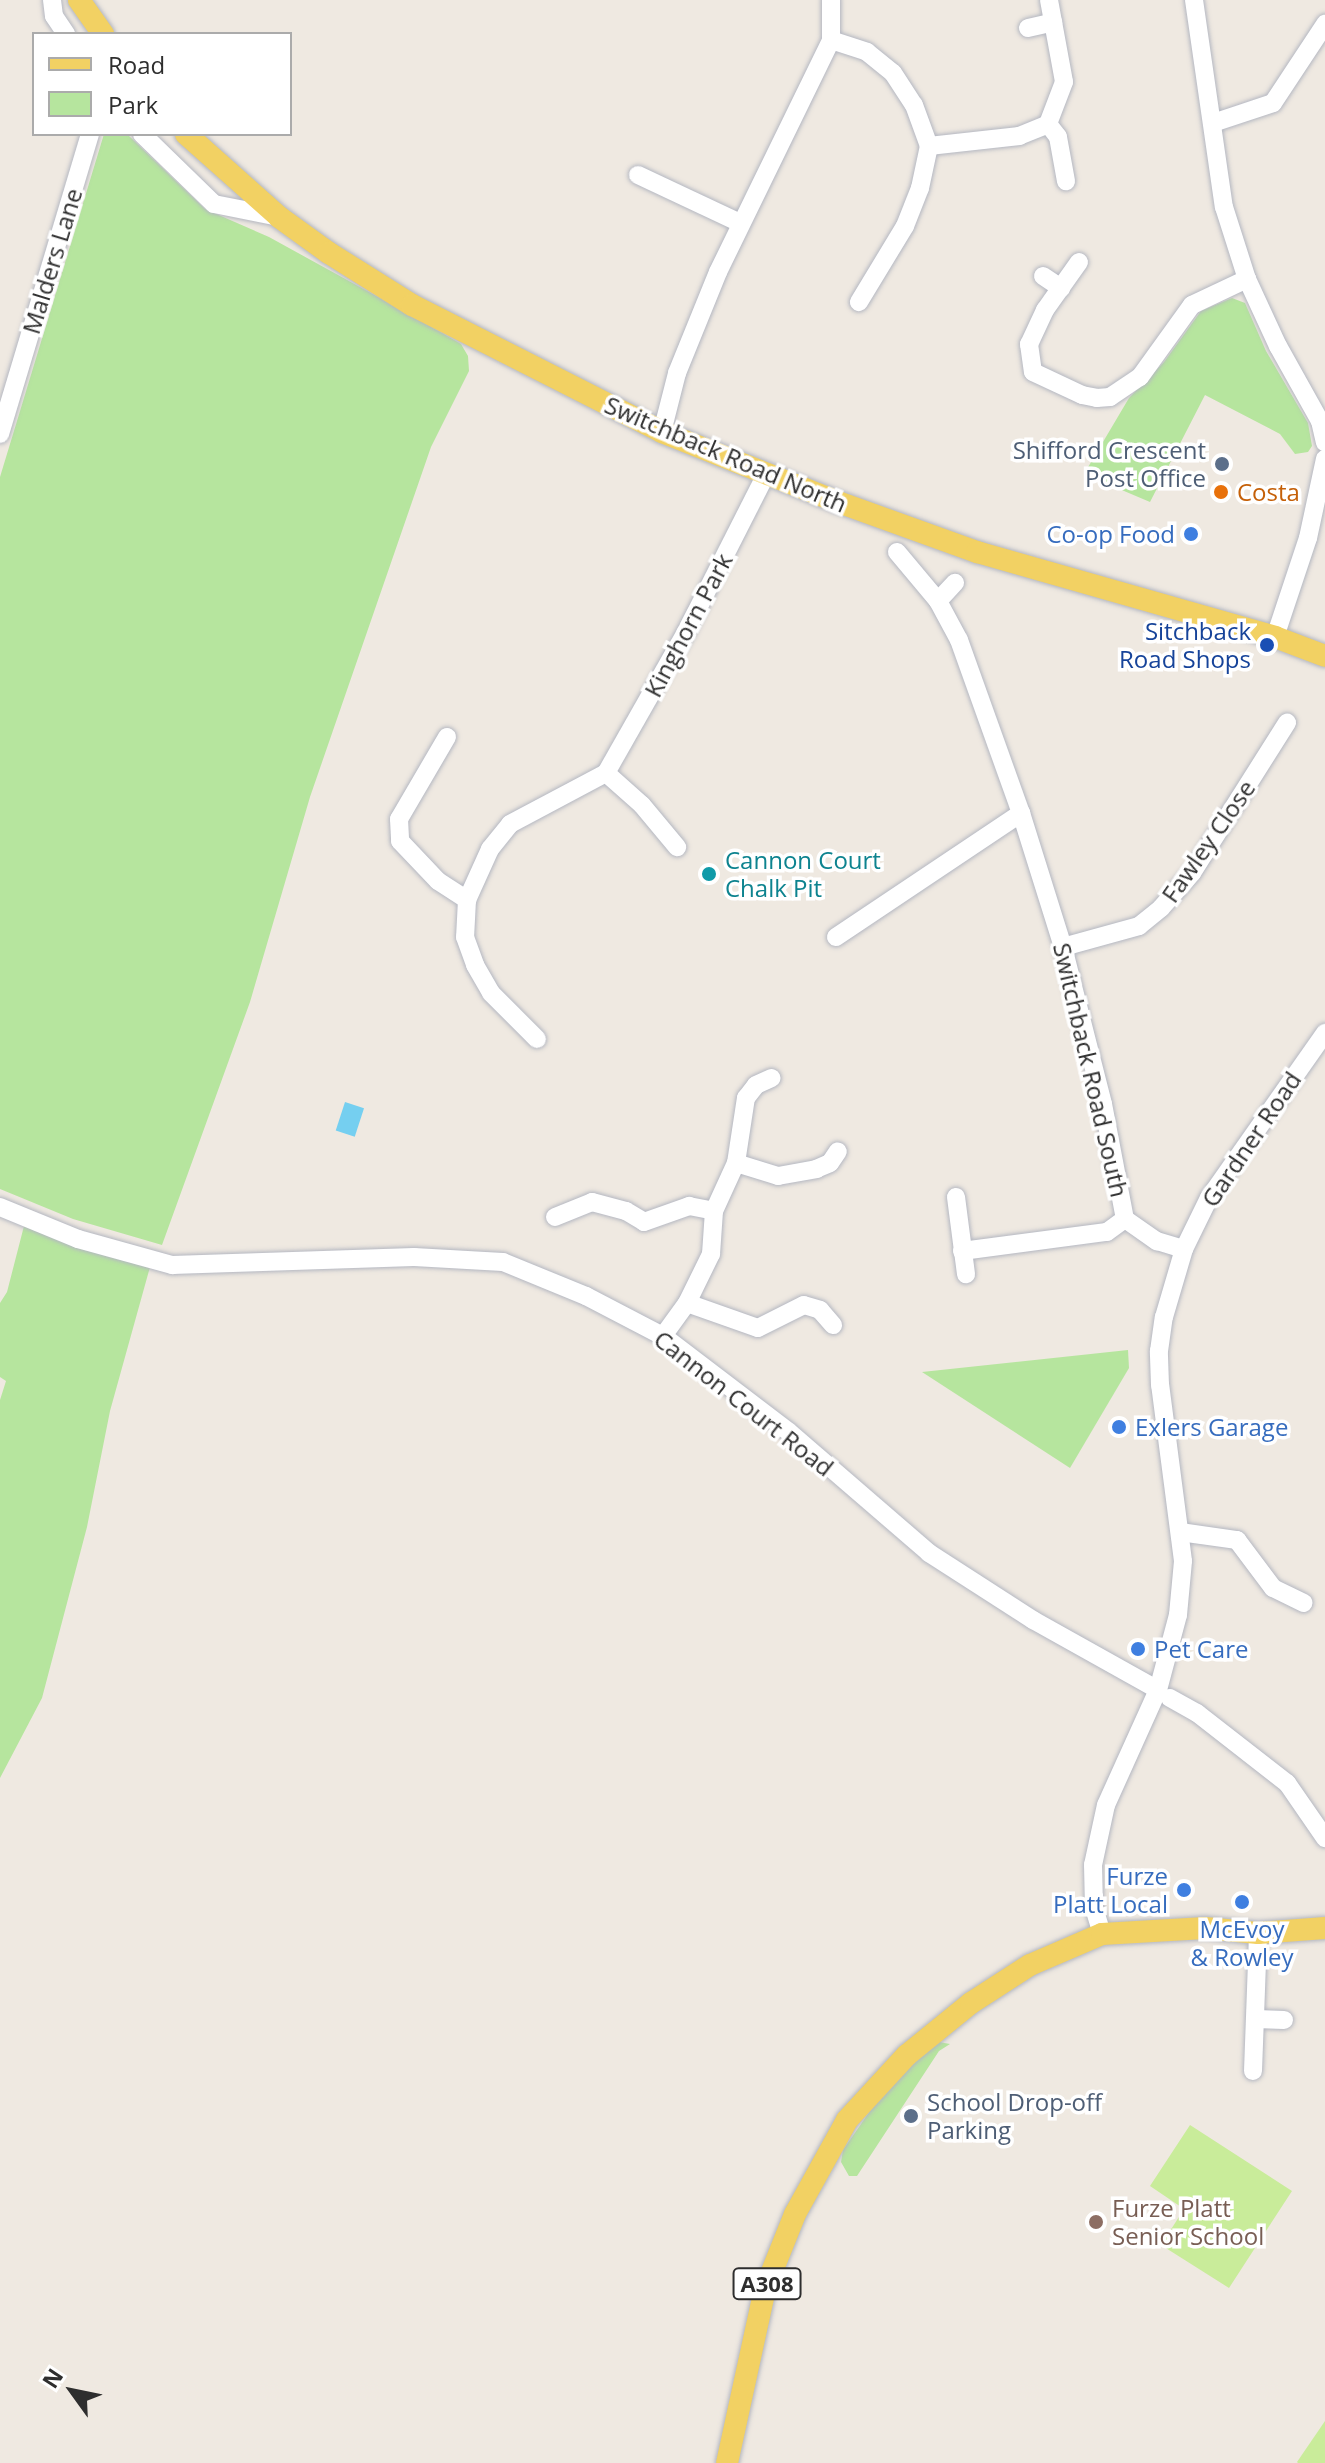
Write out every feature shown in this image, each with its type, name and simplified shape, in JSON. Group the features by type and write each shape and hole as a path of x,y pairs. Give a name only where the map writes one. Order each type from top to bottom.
{"main road":[{"path":"79,0 102,32"},
{"name":"Switchback Road North","path":"188,136 279,217 412,305 662,432 977,552 1275,637 1325,656"},
{"name":"A308","path":"727,2463 765,2289 795,2214 847,2120 907,2055 971,2003 1030,1965 1102,1934 1205,1928 1258,1933 1325,1928"}],"street":[{"path":"52,0 54,16 65,32"},
{"path":"662,432 677,373 740,223 814,80 831,40 831,0"},
{"path":"929,146 1019,136 1048,124 1064,82 1049,0"},
{"path":"1194,0 1213,123 1217,178 1247,279 1278,346 1320,421 1325,442"},
{"path":"1028,28 1053,22"},
{"path":"1213,123 1273,103 1325,24"},
{"path":"831,40 867,52 893,73 914,105 929,146 920,188 905,226 864,294 885,296"},
{"path":"1048,124 1058,137 1066,181"},
{"name":"Malders Lane","path":"0,434 89,136"},
{"path":"144,136 214,204 279,217"},
{"path":"638,175 740,223"},
{"path":"1079,262 1045,310 1029,344 1026,377 1082,395 1110,397 1140,377 1192,305 1247,279"},
{"path":"1043,276 1061,288"},
{"path":"1275,637 1317,540 1325,459"},
{"name":"Kinghorn Park","path":"606,773 686,632 766,474"},
{"name":"Switchback Road South","path":"897,552 938,601 959,640 1021,813 1063,947 1103,1104 1125,1219 1157,1241 1184,1249"},
{"path":"938,601 955,583"},
{"name":"Fawley Close","path":"1063,947 1109,937 1139,926 1161,908 1192,873 1287,723"},
{"path":"447,737 399,819 400,841 438,881 467,900"},
{"path":"537,1039 491,993 475,965 465,937 467,900 490,849 510,824 606,773 642,805 677,847"},
{"path":"836,937 1021,813"},
{"name":"Gardner Road","path":"1184,1249 1209,1198 1325,1033"},
{"path":"663,1336 687,1303 711,1254 714,1211 736,1163 746,1098 756,1085 772,1078"},
{"path":"736,1163 778,1176 816,1169 830,1163 838,1151"},
{"path":"956,1197 966,1274"},
{"path":"555,1217 592,1202 626,1211 644,1222 689,1206 714,1211"},
{"name":"Cannon Court Road","path":"0,1207 78,1239 172,1265 414,1257 503,1262 586,1296 663,1336 789,1432 929,1553 1033,1620 1197,1713 1287,1783 1325,1838"},
{"path":"962,1251 1107,1232 1125,1219"},
{"path":"1102,1934 1094,1908 1093,1865 1106,1805 1164,1694 1178,1615 1183,1561 1159,1351 1167,1302 1184,1249"},
{"path":"687,1303 758,1328 804,1305 820,1310 833,1325"},
{"path":"1180,1532 1237,1540 1273,1588 1304,1603"},
{"path":"1253,2071 1258,1933"},
{"path":"1256,2019 1284,2020"}],"green space":[{"path":"103,136 129,136 205,209 269,237 418,319 461,344 468,356 469,371 431,447 310,797 250,1002 162,1245 73,1219 0,1189 0,477"},
{"path":"1232,298 1245,303 1266,351 1308,423 1312,446 1308,452 1295,454 1280,434 1205,395 1150,502 1084,474 1129,398 1164,362 1201,311"},
{"path":"24,1226 150,1267 110,1411 87,1527 42,1698 0,1778 0,1400 6,1381 0,1377 0,1303 7,1292"},
{"path":"1128,1350 1129,1368 1070,1468 922,1372"},
{"path":"934,2041 950,2044 939,2051 857,2176 849,2176 841,2162 843,2150 877,2101"},
{"path":"1190,2125 1292,2191 1229,2288 1161,2245 1184,2209 1150,2186"},
{"path":"1325,2421 1325,2463 1298,2463 1297,2462"}],"water":[{"path":"345,1102 364,1108 355,1137 336,1131"}],"place":[{"name":"Shifford Crescent Post Office","path":"1222,464"},
{"name":"Costa","path":"1221,492"},
{"name":"Co-op Food","path":"1191,534"},
{"name":"Sitchback Road Shops","path":"1267,645"},
{"name":"Cannon Court Chalk Pit","path":"709,874"},
{"name":"Exlers Garage","path":"1119,1427"},
{"name":"Pet Care","path":"1138,1649"},
{"name":"Furze Platt Local","path":"1184,1890"},
{"name":"McEvoy & Rowley","path":"1242,1902"},
{"name":"School Drop-off Parking","path":"911,2116"},
{"name":"Furze Platt Senior School","path":"1096,2222"}]}
